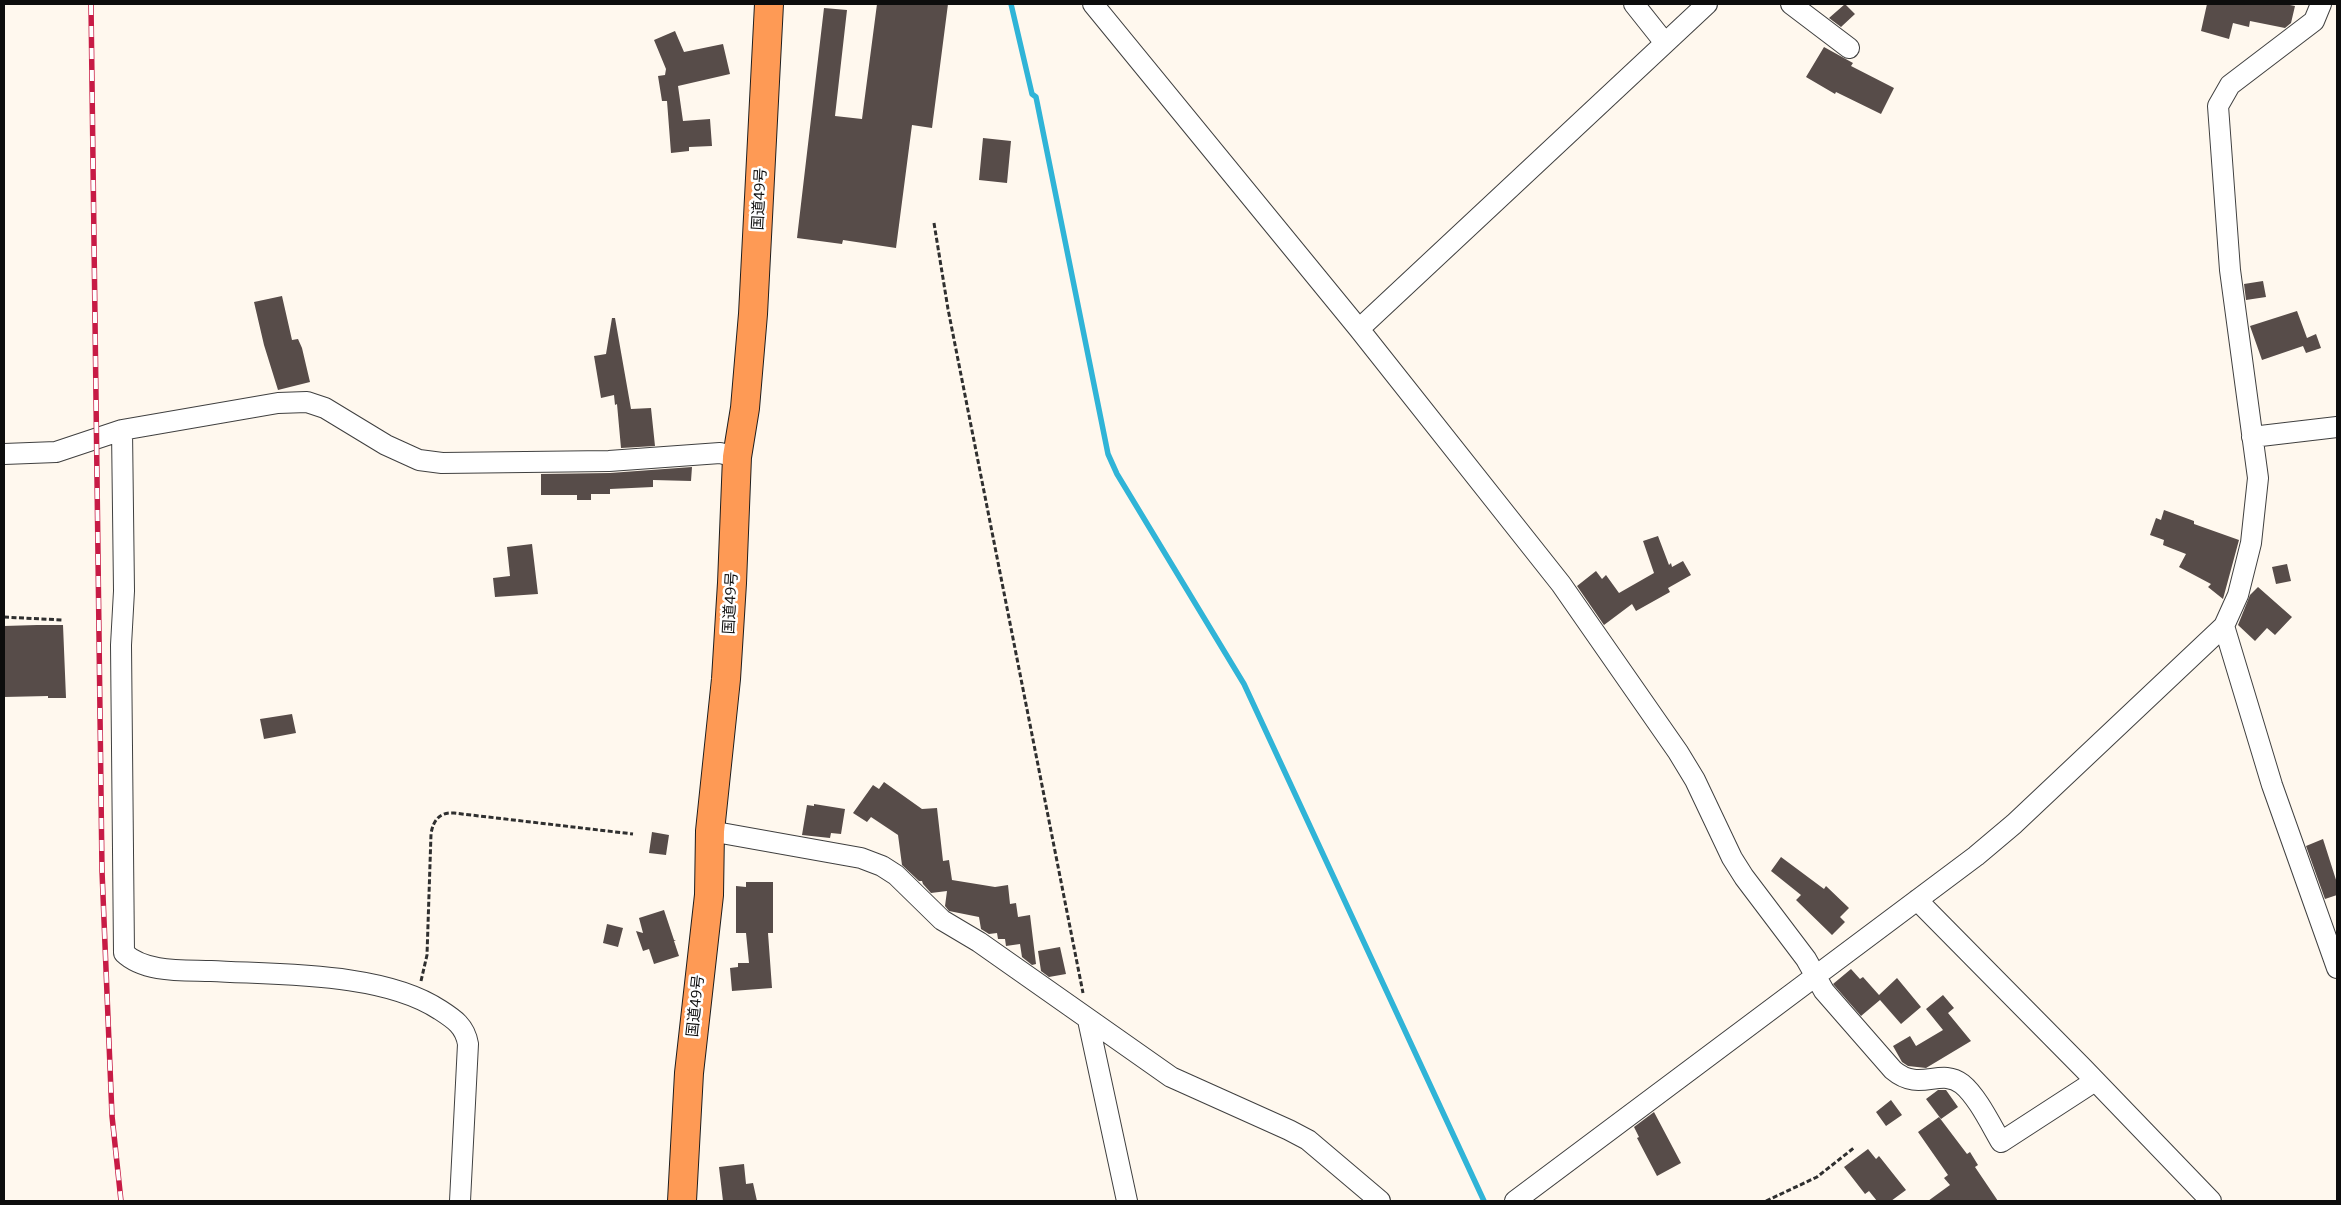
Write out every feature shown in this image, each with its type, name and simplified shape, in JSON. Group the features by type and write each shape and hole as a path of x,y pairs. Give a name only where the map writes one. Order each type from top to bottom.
{"highway":[{"name":"国道49号","path":"682,1201 689,1073 708,895 710,831 726,670 737,457 745,408 753,314 770,4"}],"street":[{"path":"1093,4 1359,329 1561,584 1678,752 1695,780 1740,871 1806,959 1824,991 1898,1074 1910,1081 1940,1079 1954,1080 1961,1084 1973,1097 2001,1142 2095,1081"},
{"path":"1634,4 1665,43"},
{"path":"1359,329 1706,4"},
{"path":"1791,4 1849,48"},
{"path":"1514,1201 1917,900 2014,824 2224,626 2238,595 2251,543 2258,478 2230,270 2218,106 2230,85 2314,21 2321,4"},
{"path":"4,454 56,452 122,430 278,403 307,402 325,408 386,445 419,460 442,463 600,461 720,453 737,457"},
{"path":"2252,437 2337,427"},
{"path":"122,430 124,591 120,645 124,953 134,962 165,968 338,979 414,996 456,1021 466,1034 468,1044 460,1201"},
{"path":"2224,626 2272,785 2337,968"},
{"path":"710,831 861,858 882,866 896,875 942,920 979,942 1170,1077 1308,1140 1380,1201"},
{"path":"1917,900 2211,1201"},
{"path":"1088,1020 1127,1201"}],"path":[{"path":"934,223 952,329 1088,1020"},
{"path":"4,617 62,620"},
{"path":"414,996 422,979 427,955 431,834 434,822 439,816 446,813 454,813 633,834"},
{"path":"1766,1201 1817,1177 1855,1147"}],"building":[{"path":"877,4 948,4 932,128 912,125 896,248 843,240 842,244 797,238 824,8 847,10 835,116 862,119"},
{"path":"1845,4 1855,14 1841,27 1829,18"},
{"path":"2207,4 2285,4 2295,6 2291,23 2285,28 2250,21 2249,27 2233,23 2229,39 2201,31"},
{"path":"675,31 684,52 723,44 730,74 678,86 683,121 710,119 712,146 689,147 689,151 671,153 667,101 662,101 658,76 665,75 666,69 654,40"},
{"path":"1824,47 1853,63 1851,66 1894,88 1881,114 1836,92 1835,94 1806,77"},
{"path":"983,138 1011,141 1007,183 979,180"},
{"path":"2263,281 2266,297 2246,300 2244,284"},
{"path":"282,296 292,340 298,339 302,348 310,382 278,390 264,345 254,302"},
{"path":"2297,311 2307,338 2316,334 2321,348 2306,353 2303,346 2262,360 2250,326"},
{"path":"612,318 615,318 631,409 651,408 655,446 621,448 617,404 615,405 614,395 601,398 594,356 606,354"},
{"path":"692,467 691,481 653,480 653,487 610,489 610,494 591,494 591,500 577,500 577,495 541,495 541,474 610,473"},
{"path":"2164,510 2194,521 2194,524 2239,540 2223,599 2208,587 2211,584 2179,567 2186,554 2163,545 2164,540 2150,535 2156,518 2161,520"},
{"path":"1658,536 1669,565 1671,563 1672,567 1683,561 1691,575 1668,588 1670,592 1636,611 1632,604 1604,625 1577,586 1596,571 1602,579 1606,575 1619,593 1654,573 1643,541"},
{"path":"532,544 538,594 495,597 493,578 510,576 507,547"},
{"path":"2287,564 2291,581 2276,584 2272,567"},
{"path":"2258,587 2292,617 2275,635 2267,628 2255,641 2238,625 2250,595"},
{"path":"63,625 66,698 48,698 48,696 4,697 4,626"},
{"path":"292,714 296,733 264,739 260,719"},
{"path":"884,782 922,809 937,808 943,861 949,860 952,880 995,887 1008,885 1010,904 1016,903 1018,917 1030,915 1036,964 1032,965 1022,957 1020,944 1006,946 1005,939 998,939 997,933 989,934 981,929 979,917 949,911 945,906 947,891 931,893 922,881 919,881 902,865 898,835 871,817 867,822 853,813 873,785 879,789"},
{"path":"814,804 845,809 841,834 831,833 830,838 802,835 807,805 814,806"},
{"path":"652,832 669,835 666,855 649,853"},
{"path":"2323,839 2337,883 2337,895 2325,899 2306,846"},
{"path":"1781,857 1824,889 1826,886 1849,908 1840,917 1845,922 1832,935 1796,900 1801,895 1771,871"},
{"path":"746,882 773,882 773,933 768,933 772,988 732,991 730,968 738,967 738,963 749,963 746,933 736,933 736,886 746,887"},
{"path":"664,910 674,940 676,941 674,941 679,956 654,964 649,949 643,951 636,931 643,933 639,918"},
{"path":"607,924 623,928 618,947 603,943"},
{"path":"1060,947 1066,974 1049,977 1041,971 1038,951"},
{"path":"1851,969 1860,979 1863,977 1879,995 1897,978 1921,1007 1901,1024 1880,1000 1861,1016 1833,984"},
{"path":"1943,995 1954,1008 1948,1013 1971,1041 1926,1068 1908,1066 1902,1062 1893,1046 1910,1036 1916,1046 1943,1030 1926,1009"},
{"path":"1938,1090 1946,1090 1958,1107 1941,1119 1926,1099"},
{"path":"1891,1100 1902,1115 1886,1126 1876,1112"},
{"path":"1654,1112 1681,1163 1657,1176 1637,1138 1639,1137 1634,1127"},
{"path":"1939,1117 1967,1154 1970,1152 1978,1165 1975,1167 1998,1201 1928,1201 1950,1185 1944,1178 1948,1175 1918,1132"},
{"path":"1868,1149 1876,1159 1879,1156 1906,1190 1891,1201 1877,1201 1869,1191 1865,1194 1844,1167"},
{"path":"744,1164 746,1184 753,1183 757,1201 723,1201 719,1167"}],"waterway":[{"path":"1011,4 1032,94 1036,97 1108,454 1117,474 1244,684 1484,1201"}],"railway":[{"path":"91,4 102,871 112,1116 121,1201"}]}
